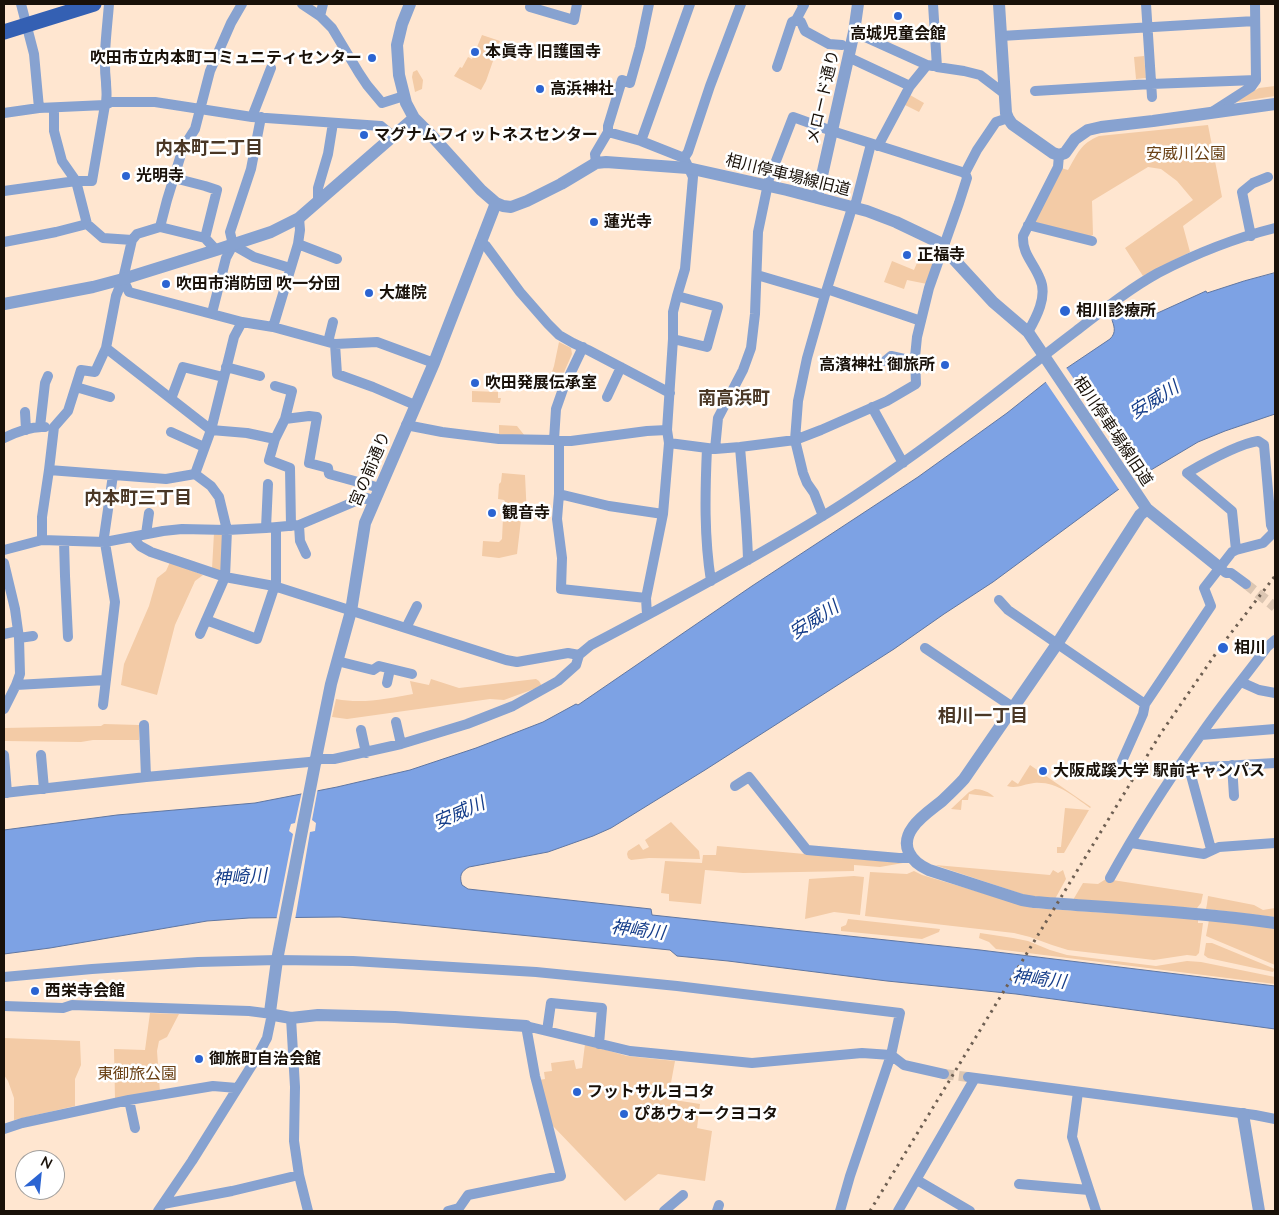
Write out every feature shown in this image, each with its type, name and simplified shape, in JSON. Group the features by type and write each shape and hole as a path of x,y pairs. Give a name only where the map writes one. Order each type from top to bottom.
{"main road":[{"path":"4,32 94,4"}],"street":[{"path":"21,4 34,54 39,108"},
{"path":"4,191 76,181 92,181 107,100 105,42 110,4"},
{"path":"160,227 183,148 195,129 210,71 230,24 242,4"},
{"path":"302,4 320,16 332,28 363,79 382,103 404,96"},
{"path":"320,16 323,4"},
{"path":"410,4 402,24 397,45 399,75 406,103 414,118 481,190 496,203 503,206 511,206 527,201 561,184 596,163 595,154 608,132 608,126 622,80 630,83 650,4"},
{"path":"531,4 530,8 574,20 577,4"},
{"path":"641,141 690,4"},
{"path":"647,615 646,598 663,514 669,443 667,430 674,339 673,312 685,269 693,177 686,163 710,86 741,4"},
{"path":"777,66 792,22 796,20 804,5 802,4"},
{"name":"メロード通り","path":"817,198 854,32 858,4"},
{"path":"823,516 814,493 803,473 795,440 798,401 807,358 852,208 856,202 874,145 910,86 932,66 933,4"},
{"path":"999,4 1008,118 1012,124 1053,153 1059,155 1065,153 1075,139 1088,130 1101,127 1275,104"},
{"path":"1146,4 1152,97"},
{"path":"1211,113 1251,87 1256,80 1255,4"},
{"path":"796,20 801,22 805,31 829,44 842,45"},
{"path":"1001,36 1255,21"},
{"path":"854,32 932,66 964,71 980,76 1005,94"},
{"path":"848,57 910,86"},
{"path":"212,313 226,258 233,245 230,232 251,169 256,117 271,68"},
{"path":"1035,91 1256,80"},
{"path":"4,113 39,108 105,105 111,102 155,102 256,117 381,126 394,137"},
{"path":"54,108 54,131 62,161 76,181 87,224 103,238 132,240"},
{"path":"711,581 707,556 705,509 711,449 718,418 743,370 751,348 755,314 758,232 768,186 792,117 965,173"},
{"path":"4,304 93,287 123,279 271,232 299,218 414,118"},
{"path":"669,443 711,449 795,440 872,408 916,384 917,338 921,320 929,288 967,178 965,173 976,150 996,122 1008,118"},
{"path":"318,202 318,188 328,154 333,123"},
{"path":"608,132 641,141 686,163"},
{"path":"1028,332 1039,308 1043,286 1025,253 1023,236 1058,167 1059,155"},
{"name":"相川停車場線旧道","path":"596,163 686,163 867,211 896,222 938,242 993,302 1028,332 1147,509 1226,570"},
{"path":"1251,236 1242,192 1253,183 1268,177"},
{"path":"174,178 217,190 205,238"},
{"name":"宮の前通り","path":"278,957 330,684 351,611 365,523 434,363 496,203"},
{"path":"273,327 298,244 299,218"},
{"path":"4,242 87,224"},
{"path":"1028,225 1092,241"},
{"path":"42,540 42,517 54,427 68,411 81,370 95,372 106,348 116,296 123,279 132,240 137,234 160,227 205,238 216,250"},
{"path":"4,755 6,793 146,777 315,763 322,759 334,759 366,753 401,744 467,724 514,706 558,681 576,665 579,655 592,645 748,560 823,516 903,463 1045,358 1129,291 1198,254 1275,228"},
{"path":"480,242 486,246 520,292 559,335 670,393"},
{"path":"298,244 337,259"},
{"path":"233,245 254,257 290,268"},
{"path":"757,275 826,292 921,320"},
{"path":"123,279 129,292 242,322 273,327 332,343 377,342 434,363"},
{"path":"674,339 707,348 718,307 677,296"},
{"path":"195,474 211,430 234,338 242,322"},
{"path":"333,322 332,343 337,374 415,405"},
{"path":"106,348 211,430 247,433 275,439"},
{"path":"584,348 563,389 556,409 560,494 556,519 562,558 561,589 646,598"},
{"path":"885,361 892,356 909,360 915,364"},
{"path":"171,399 183,367 260,376"},
{"path":"607,396 621,367"},
{"path":"40,427 44,380"},
{"path":"275,386 292,391 285,419 275,439 269,460 290,468 295,526 306,554"},
{"path":"76,387 110,397"},
{"path":"872,408 903,463"},
{"path":"25,412 26,430"},
{"path":"285,419 317,417 309,463 328,468 329,474 377,494"},
{"path":"406,425 442,432 500,439 571,442 667,430"},
{"path":"4,438 26,430 54,427"},
{"path":"171,432 204,447"},
{"path":"1126,769 1122,766 1122,761 1145,704 1211,606 1204,588 1226,570 1232,552 1263,543 1274,531 1271,526 1264,445 1258,441 1249,442 1187,473 1232,510 1236,550"},
{"path":"740,447 748,560"},
{"path":"49,470 166,479 195,474 212,486 218,496 227,530 225,577 200,634"},
{"path":"103,704 115,602 104,537 113,475"},
{"path":"206,620 257,639 276,582 268,484"},
{"path":"4,550 42,540 105,542 182,529 227,530 295,526 377,494"},
{"path":"560,494 609,506 663,514"},
{"path":"1147,509 1140,515 1057,644 964,779 912,828 909,833 907,849 911,858 917,864 929,870 1006,896 1028,901 1201,914 1275,923"},
{"path":"146,534 149,513"},
{"path":"133,538 140,546 151,552 225,577 274,586 506,660 517,662 568,653 579,655"},
{"path":"64,541 68,637"},
{"path":"4,563 15,609 20,674 4,709"},
{"path":"1226,570 1246,584"},
{"path":"999,600 1008,610 1145,704"},
{"path":"406,628 417,606"},
{"path":"4,634 33,636"},
{"path":"1110,878 1201,734 1267,647 1275,640"},
{"path":"925,648 1014,708"},
{"path":"336,661 373,670 379,666 412,674"},
{"path":"387,683 390,669"},
{"path":"16,685 106,680"},
{"path":"1241,682 1258,690 1275,694"},
{"path":"396,722 401,744"},
{"path":"144,725 146,777"},
{"path":"361,730 366,753"},
{"path":"1201,734 1275,730"},
{"path":"41,755 44,789"},
{"path":"1159,770 1275,763"},
{"path":"1232,766 1234,796"},
{"path":"1189,768 1212,849"},
{"path":"735,786 749,777 807,850 911,858"},
{"path":"1131,844 1204,854 1219,847 1275,843"},
{"path":"161,1208 257,1057 267,1038 272,1014 270,1009 278,957"},
{"path":"4,977 101,968 278,957 536,972 676,986 900,1013 891,1055 840,1211"},
{"path":"547,1031 551,1003 602,1008 599,1044"},
{"path":"4,1006 63,1008 72,1005 250,1011 291,1018 318,1015 396,1017 526,1026 630,1051 752,1063 862,1053 891,1055 904,1065 944,1074"},
{"path":"291,1018 295,1088 294,1141 299,1175 308,1211"},
{"path":"448,1211 459,1208 468,1195 561,1176 535,1076 526,1026"},
{"path":"898,1211 917,1180 972,1078 1275,1119"},
{"path":"4,1128 129,1100 213,1086 237,1088"},
{"path":"1078,1092 1072,1137 1096,1211"},
{"path":"129,1100 135,1128"},
{"path":"1243,1114 1259,1211"},
{"path":"161,1208 299,1175"},
{"path":"917,1180 970,1211"},
{"path":"1019,1184 1089,1190"},
{"path":"664,1211 683,1195"}],"green space":[{"path":"482,35 500,41 481,90 454,76 460,67 462,68 468,57 472,59"},
{"path":"1144,56 1146,78 1136,79 1134,57"},
{"path":"417,70 423,80 422,89 415,92 412,77 413,72"},
{"path":"1275,86 1275,96 1236,101 1259,88"},
{"path":"910,95 924,103 919,112 905,105"},
{"name":"安威川公園","path":"1208,125 1222,197 1183,226 1190,252 1143,276 1125,248 1193,200 1177,181 1161,169 1148,167 1092,201 1093,235 1089,237 1037,225 1034,221 1061,168 1068,170 1080,150 1093,139 1099,136"},
{"path":"924,246 933,250 936,256 927,284 907,280 904,289 884,282 892,261 914,270"},
{"path":"559,342 571,348 572,354 558,386 548,384"},
{"path":"472,391 498,392 498,398 501,398 500,403 472,402"},
{"path":"499,425 517,426 525,436 499,435"},
{"path":"502,473 525,475 527,517 521,520 517,554 499,558 482,556 483,541 499,542 502,539 503,518 518,519 520,505 506,503 504,500 498,499"},
{"path":"214,533 225,533 222,572 212,569"},
{"path":"170,562 203,575 195,581 175,625 157,695 121,685 124,664 149,606 157,578 166,571"},
{"path":"431,679 459,688 536,679 542,686 504,700 490,699 347,719 332,717 336,699 365,701 413,694 410,681 429,685"},
{"path":"104,724 139,725 139,740 93,740 81,742 4,740 4,728 101,726"},
{"path":"1030,765 1091,807 1064,790 1050,784 1034,783 1017,787 1007,786 1012,780 1018,784"},
{"path":"975,789 985,791 994,797 969,794 968,800 962,800 961,810 951,809 969,792"},
{"path":"1065,808 1089,810 1064,853 1057,853 1057,847 1061,847"},
{"path":"671,822 699,851 700,859 649,858 631,860 628,858 628,851 639,844 643,850 649,847 645,840"},
{"path":"717,846 903,863 880,867 854,865 854,871 743,873 705,870 701,904 669,901 669,894 661,893 665,861 702,863 703,855 716,855"},
{"path":"935,865 1050,875 1053,870 1058,873 1063,870 1066,879 1055,899 1034,898"},
{"path":"914,871 1033,908 1198,919 1198,923 1203,923 1199,953 1196,956 1187,955 1154,960 1068,950 1014,933 865,916 870,872 907,874"},
{"path":"864,877 860,915 834,912 805,919 809,879"},
{"path":"1106,879 1203,894 1201,903 1197,908 1073,900 1083,883 1098,884"},
{"path":"1208,896 1254,905 1263,910 1275,908 1275,917 1206,909"},
{"path":"848,919 940,929 939,932 922,939 841,931 841,927 846,925"},
{"path":"1209,920 1275,928 1275,965 1206,936"},
{"path":"980,933 1028,941 1067,955 1156,966 1187,961 1201,962 1275,977 1275,984 996,949 989,942 979,938"},
{"path":"1206,943 1212,943 1275,969 1273,972 1208,958 1204,955"},
{"name":"東御旅公園","path":"150,1013 179,1014 167,1037 159,1041 157,1051 160,1092 115,1099 114,1049 145,1050"},
{"path":"4,1038 80,1041 81,1065 75,1079 75,1106 14,1120 14,1098 4,1075"},
{"name":"ぴあウォークヨコタ","path":"585,1044 627,1056 675,1061 668,1099 700,1104 697,1128 712,1131 705,1181 658,1174 625,1201 551,1124 539,1080 545,1079 544,1072 552,1071 551,1063 574,1060 576,1069 582,1068"}],"water":[{"path":"1275,273 1275,414 1198,442 1119,489 993,582 894,649 611,828 548,852 469,867 462,872 461,879 462,885 468,889 651,909 652,915 980,950 1275,986 1275,1029 1016,994 677,956 670,950 340,917 249,918 207,921 4,954 4,830 117,815 255,803 337,787 410,770 476,748 543,722 576,704 578,705 752,586 918,477 1007,413 1046,382 1110,339 1114,331 1111,317 1130,302 1143,315 1151,316 1206,291 1207,293"}],"pier":[{"path":"1065,366 1141,478 1120,491 1045,381"},
{"path":"318,788 312,820 316,823 315,831 310,832 295,920 276,921 293,834 289,831 291,824 295,823 302,791"}],"tunnel":[{"path":"1246,584 1275,607"},
{"path":"1126,769 1159,770"},
{"path":"944,1074 968,1077"}],"railway":[{"path":"870,1211 1161,733 1221,646 1275,576"}],"place":[{"name":"高城児童会館","path":"898,16"},
{"name":"本眞寺 旧護国寺","path":"475,52"},
{"name":"吹田市立内本町コミュニティセンター","path":"372,58"},
{"name":"高浜神社","path":"540,89"},
{"name":"マグナムフィットネスセンター","path":"364,135"},
{"name":"光明寺","path":"126,176"},
{"name":"蓮光寺","path":"594,222"},
{"name":"正福寺","path":"907,255"},
{"name":"吹田市消防団 吹一分団","path":"166,284"},
{"name":"大雄院","path":"369,293"},
{"name":"相川診療所","path":"1065,311"},
{"name":"高濱神社 御旅所","path":"945,365"},
{"name":"吹田発展伝承室","path":"475,383"},
{"name":"観音寺","path":"492,513"},
{"name":"相川","path":"1223,648"},
{"name":"大阪成蹊大学 駅前キャンパス","path":"1043,771"},
{"name":"西栄寺会館","path":"35,991"},
{"name":"御旅町自治会館","path":"199,1059"},
{"name":"フットサルヨコタ","path":"577,1092"},
{"name":"ぴあウォークヨコタ","path":"624,1114"}],"district":[{"name":"内本町二丁目","path":"209,148"},
{"name":"南高浜町","path":"734,398"},
{"name":"内本町三丁目","path":"138,498"},
{"name":"相川一丁目","path":"983,716"}],"water label":[{"name":"安威川","path":"1154,400"},
{"name":"安威川","path":"814,620"},
{"name":"安威川","path":"459,813"},
{"name":"神崎川","path":"240,877"},
{"name":"神崎川","path":"638,930"},
{"name":"神崎川","path":"1039,979"}]}
